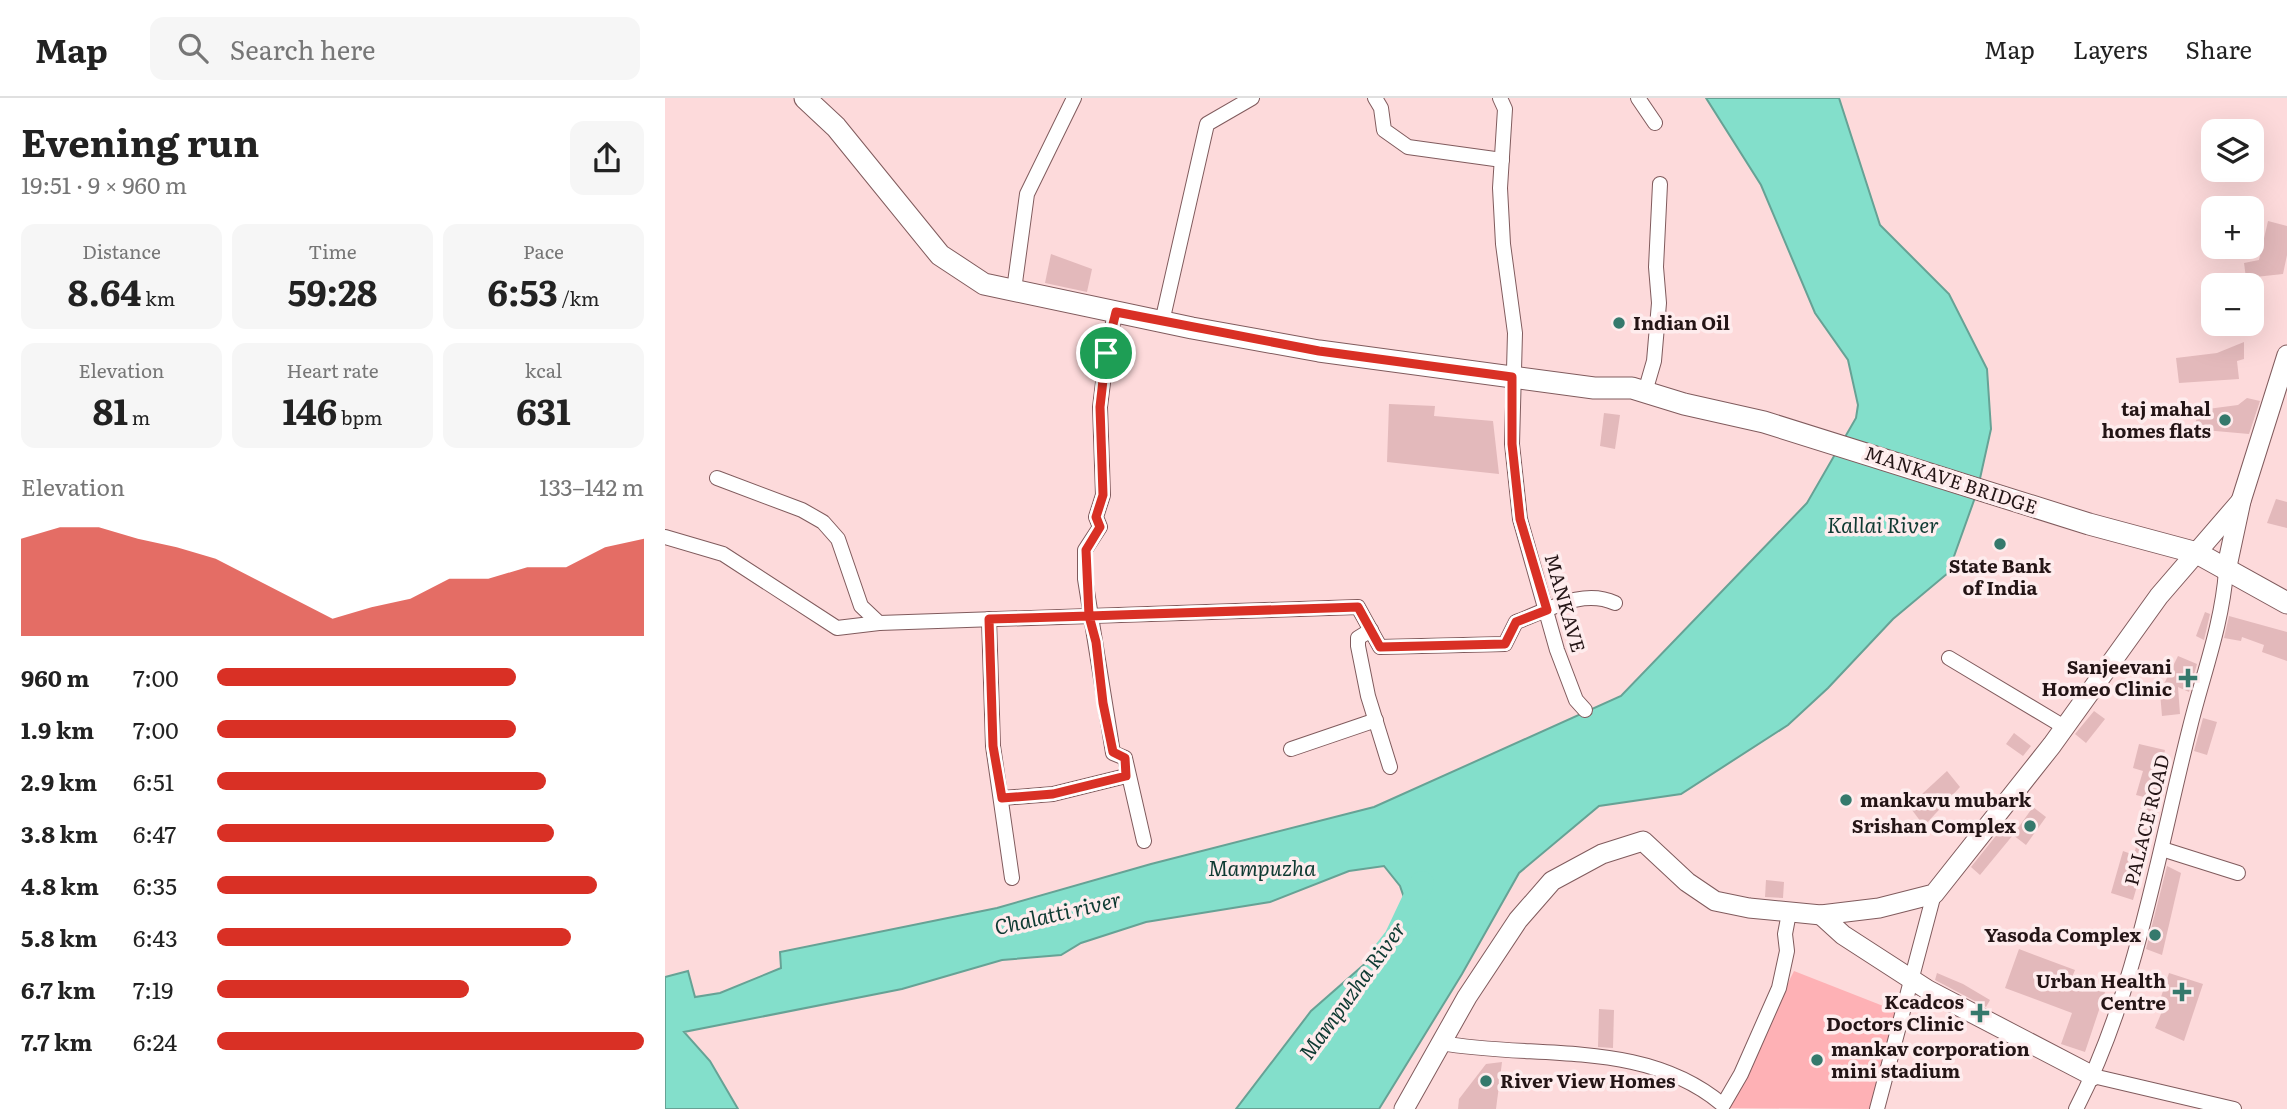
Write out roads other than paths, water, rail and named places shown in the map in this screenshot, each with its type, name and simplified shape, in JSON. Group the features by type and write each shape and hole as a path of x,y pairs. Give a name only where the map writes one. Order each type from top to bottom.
{"main road":[{"name":"MANKAVE BRIDGE","path":"805,98 836,127 940,255 984,284 1163,322 1319,351 1594,388 1632,388 1813,436 2089,524 2197,553 2287,603"},
{"path":"2226,571 2241,501 2287,355"},
{"path":"1404,1109 1441,1043 1518,920 1552,881 1602,854 1643,841 1687,882 1715,901 1790,913 1821,915 1879,908 1934,894 2066,727 2100,675 2159,596 2241,501"},
{"path":"1821,915 1843,935 1928,990 2093,1076"}],"street":[{"path":"1014,290 1027,194 1074,98"},
{"path":"1163,322 1207,124 1252,98"},
{"path":"1375,98 1381,108 1384,130 1408,147 1501,160"},
{"name":"MANKAVE","path":"1500,98 1505,109 1501,160 1503,244 1515,333 1512,444 1520,519 1567,676 1576,699 1585,710"},
{"path":"1638,98 1655,123"},
{"path":"1645,392 1654,361 1659,303 1656,267 1660,184"},
{"path":"1116,312 1102,376 1100,407 1103,495 1096,517 1100,527 1086,550 1089,616 1096,642 1103,703 1113,752 1125,758 1126,776 1138,809 1144,841"},
{"path":"717,478 802,510 823,523 838,538 861,606 879,623"},
{"path":"665,537 723,554 837,628 879,623 1358,607 1380,647 1505,644 1516,622 1578,598 1598,596 1615,603"},
{"name":"PALACE ROAD","path":"2076,1109 2093,1076 2119,999 2162,849 2190,726 2220,622 2226,571"},
{"path":"989,619 993,746 1012,878"},
{"path":"1371,630 1358,638 1358,646 1375,720 1390,767"},
{"path":"1949,658 2066,727"},
{"path":"1291,749 1375,720"},
{"path":"1002,798 1053,794 1126,776"},
{"path":"2162,849 2238,873"},
{"path":"1877,1109 1934,894"},
{"path":"1441,1043 1467,1048 1576,1052 1631,1061 1701,1086 1726,1107 1779,988 1787,951 1785,934 1790,913"},
{"path":"2093,1076 2234,1109"}],"water":[{"name":"Kallai River","path":"1706,98 1839,98 1880,225 1949,294 1987,369 1991,429 1977,492 1948,573 1893,619 1828,688 1788,725 1681,794 1599,806 1519,873 1462,974 1379,1109 1236,1109 1311,1011 1400,933 1411,918 1400,886 1384,866 1349,871 1270,902 1146,922 1081,943 1061,955 1002,960 902,989 684,1032 710,1061 738,1109 665,1109 665,977 688,971 695,997 720,993 781,968 780,952 997,908 1151,864 1374,807 1621,696 1807,503 1856,418 1858,405 1848,360 1815,313 1761,185"}],"waterway":[{"name":"Mampuzha River","path":"1378,961 1396,938 1422,883"}],"place":[{"name":"Indian Oil","path":"1619,323"},
{"name":"taj mahal homes flats","path":"2225,420"},
{"name":"State Bank of India","path":"2000,544"},
{"name":"Sanjeevani Homeo Clinic","path":"2188,678"},
{"name":"mankavu mubark","path":"1846,800"},
{"name":"Srishan Complex","path":"2030,826"},
{"name":"Yasoda Complex","path":"2155,935"},
{"name":"Urban Health Centre","path":"2182,992"},
{"name":"Kcadcos Doctors Clinic","path":"1980,1013"},
{"name":"mankav corporation mini stadium","path":"1817,1060"},
{"name":"River View Homes","path":"1486,1081"}],"water label":[{"name":"Mampuzha","path":"1262,869"},
{"name":"Chalatti river","path":"1058,914"}]}
